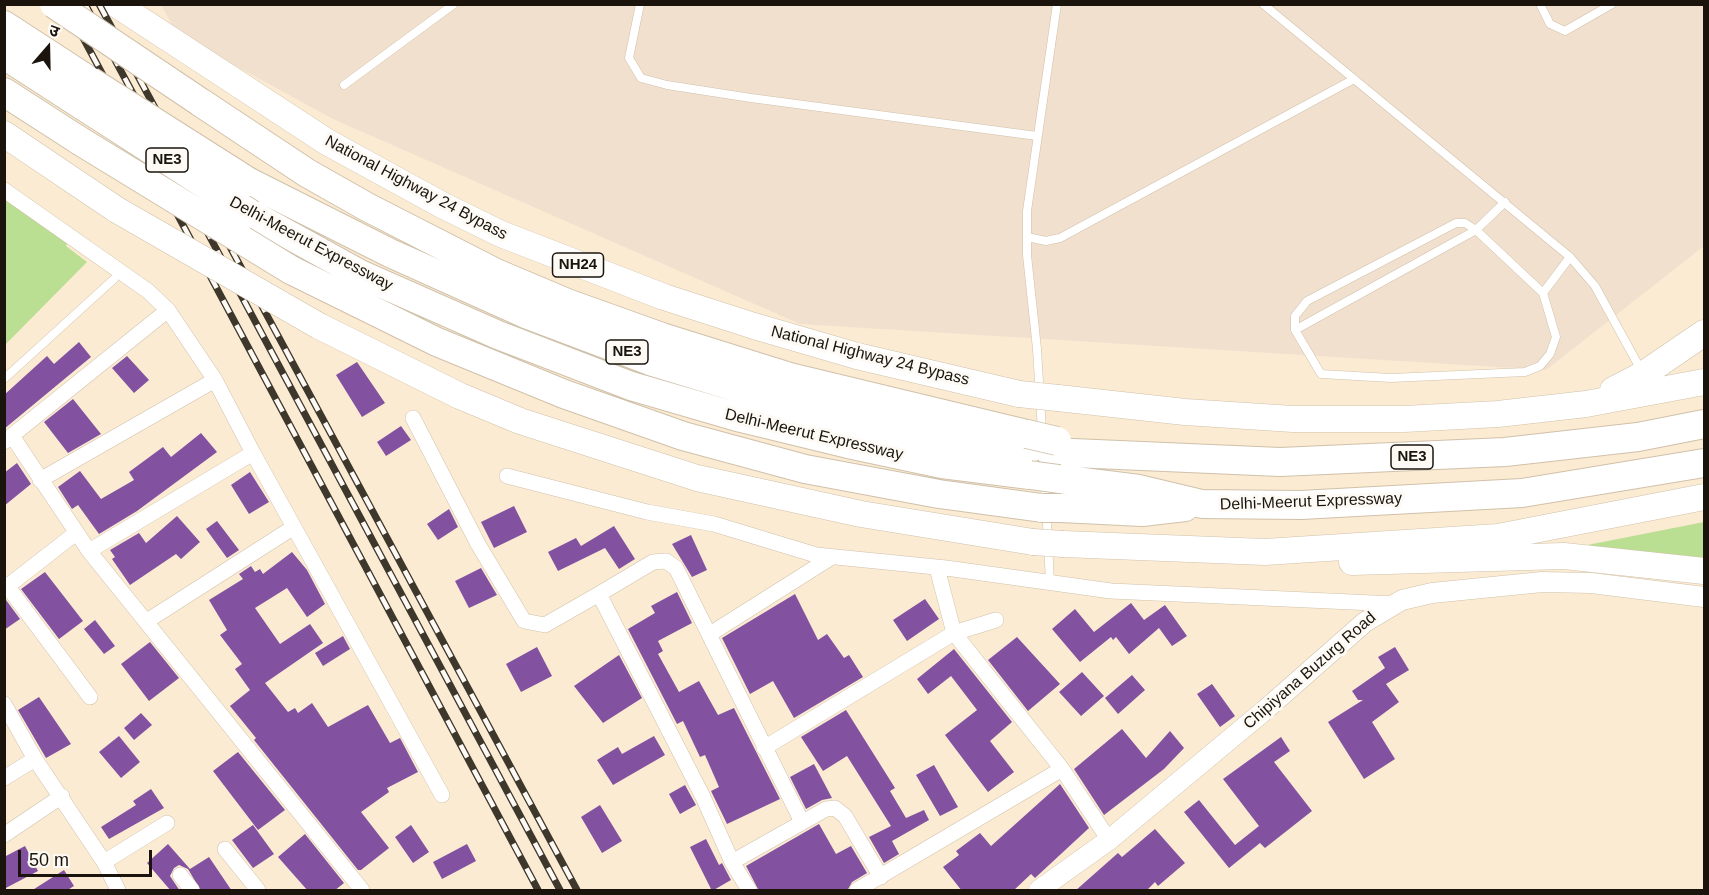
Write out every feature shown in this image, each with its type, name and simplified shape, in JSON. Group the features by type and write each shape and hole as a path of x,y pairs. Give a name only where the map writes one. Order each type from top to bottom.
{"highway":[{"path":"54,4 307,173 367,207 496,273 567,303 662,337 1042,457"},
{"name":"National Highway 24 Bypass","path":"116,4 327,142 442,205 501,234 664,297 857,356 1019,394 1185,412 1293,419 1404,419 1498,414 1586,404 1704,381"},
{"name":"Delhi-Meerut Expressway","path":"4,25 87,94 251,214 360,274 498,335 631,387 741,418 848,444 942,464 1042,457"},
{"name":"Delhi-Meerut Expressway","path":"4,55 87,94 249,182 390,253 518,310 650,361 788,403 974,445 1042,457 1139,489 1202,504 1301,505 1522,493 1704,463"},
{"path":"4,92 291,270 437,342 564,394 683,436 805,469 939,494 1051,508 1142,512 1202,504"},
{"path":"4,134 117,210 212,267 319,326 480,405 564,437 697,477 861,514 1033,542 1265,552 1498,537 1704,497"},
{"path":"1586,404 1644,374 1704,333"},
{"name":"NE3","path":"1042,457 1117,454 1280,462 1505,452 1638,436 1704,424"},
{"path":"1303,550 1328,559 1352,562 1564,556 1704,571"}],"street":[{"path":"4,190 117,276 148,291 168,310 215,380 442,795"},
{"path":"168,310 8,439 40,480 89,551 362,891"},
{"path":"40,480 215,380"},
{"path":"413,418 477,544 524,621 545,625 653,562 666,561 676,568 802,822"},
{"path":"89,551 253,453"},
{"path":"507,476 647,512 714,524 793,550 832,557 1111,591 1395,604"},
{"path":"147,621 294,527"},
{"path":"76,533 6,588 90,697"},
{"path":"710,634 832,557"},
{"path":"937,568 954,633 1062,769 1109,840"},
{"name":"Chipiyana Buzurg Road","path":"1039,891 1109,840 1265,710 1365,622 1395,604 1432,593 1542,582 1591,583 1704,597"},
{"path":"599,594 702,797 732,862 749,891"},
{"path":"764,748 954,633 996,620"},
{"path":"4,704 35,759 62,796 78,827 104,862 118,891"},
{"path":"4,778 35,759"},
{"path":"857,891 1062,769"},
{"path":"4,835 62,796"},
{"path":"732,862 826,809 835,808 845,816 881,877"},
{"path":"104,862 166,823"},
{"path":"225,849 258,891"},
{"path":"180,875 192,891"}],"lane":[{"path":"344,85 454,4"},
{"path":"640,4 629,58 641,78 668,86 1037,136"},
{"path":"1050,583 1026,211 1057,4"},
{"path":"1263,4 1570,257 1595,286 1644,374"},
{"path":"1540,4 1550,24 1565,31 1612,4"},
{"path":"1027,237 1046,241 1060,238 1354,79"},
{"path":"1295,330 1476,230 1505,202"},
{"path":"1456,223 1465,223 1476,230 1543,293 1556,337 1550,354 1540,366 1525,372 1391,378 1321,374 1295,330 1295,316 1307,301 1456,223"},
{"path":"1543,293 1570,257"},
{"path":"4,379 117,276"}],"shaded area":[{"path":"161,5 1704,5 1704,246 1546,370 800,324 333,119 177,34"}],"green space":[{"path":"5,198 69,240 66,246 87,262 5,345"},
{"path":"1704,522 1704,563 1567,549"}],"building":[{"path":"79,342 91,357 4,429 4,395 47,356 54,364"},
{"path":"127,356 149,380 134,393 112,368"},
{"path":"357,362 385,403 362,417 336,375"},
{"path":"73,399 101,434 68,453 44,422"},
{"path":"401,426 411,440 386,456 377,442"},
{"path":"201,433 217,452 137,511 99,534 78,505 72,509 58,487 80,471 101,499 134,480 129,472 163,447 171,457"},
{"path":"17,463 31,484 4,506 4,473"},
{"path":"250,472 269,502 249,514 231,485"},
{"path":"514,506 527,532 494,548 481,522"},
{"path":"449,509 458,527 438,540 427,524"},
{"path":"177,516 200,542 181,559 176,554 130,585 112,559 115,557 110,550 139,533 146,543"},
{"path":"217,521 239,550 227,558 206,529"},
{"path":"614,526 635,559 619,569 605,548 558,571 548,552 576,538 581,546"},
{"path":"691,535 707,570 692,577 672,544"},
{"path":"292,552 307,570 325,604 307,617 287,588 255,608 280,644 310,624 323,643 265,683 288,712 295,708 298,713 312,703 328,727 368,705 390,743 400,738 418,772 387,788 389,792 361,812 389,848 361,870 358,870 254,740 256,738 230,706 250,690 235,669 242,664 220,635 227,630 209,600 243,579 239,574 251,566 255,572 260,569 263,574"},
{"path":"481,568 497,595 469,608 455,581"},
{"path":"45,572 83,621 59,639 21,589"},
{"path":"677,592 692,623 658,641 663,651 658,654 679,692 699,681 718,715 734,708 780,799 727,824 711,791 719,787 705,755 700,757 683,721 677,724 628,629 655,613 651,606"},
{"path":"795,594 818,640 827,634 844,658 849,655 863,677 794,718 773,681 750,694 722,638"},
{"path":"925,599 939,619 907,641 893,620"},
{"path":"6,600 20,619 4,630 4,601"},
{"path":"1131,603 1144,620 1165,605 1187,636 1172,646 1159,628 1129,654 1116,637 1113,640 1111,637 1080,662 1052,629 1075,609 1094,632"},
{"path":"95,620 115,646 104,654 84,629"},
{"path":"343,636 350,649 323,666 315,653"},
{"path":"1017,637 1060,684 1028,711 988,660"},
{"path":"150,642 179,678 149,701 121,664"},
{"path":"537,647 552,676 521,692 506,664"},
{"path":"1395,647 1409,670 1386,684 1399,702 1372,722 1395,759 1364,779 1328,722 1363,700 1358,700 1352,691 1385,668 1378,657"},
{"path":"954,649 1012,722 990,741 1014,772 988,792 945,735 977,710 951,676 928,694 917,679"},
{"path":"619,655 642,698 603,723 574,686"},
{"path":"1082,672 1104,696 1081,716 1059,692"},
{"path":"1132,675 1145,690 1118,714 1105,698"},
{"path":"1212,684 1235,716 1220,727 1197,694"},
{"path":"39,697 71,744 46,758 18,710"},
{"path":"846,710 895,788 890,791 906,818 924,810 929,820 892,841 899,854 884,863 869,837 891,826 847,756 823,771 801,737"},
{"path":"141,713 152,725 134,740 124,728"},
{"path":"1122,729 1146,758 1170,731 1184,748 1164,769 1104,815 1074,769"},
{"path":"119,736 140,762 121,778 99,752"},
{"path":"654,736 665,755 613,785 597,760 618,747 622,754"},
{"path":"1281,737 1290,751 1274,762 1312,811 1265,848 1260,843 1229,868 1184,812 1199,800 1235,845 1259,826 1223,779"},
{"path":"238,752 285,810 258,830 213,771"},
{"path":"814,764 832,798 822,800 806,809 790,777"},
{"path":"934,765 958,807 940,816 916,775"},
{"path":"1060,784 1089,828 1035,878 1031,874 1013,891 962,891 943,867 959,855 956,851 980,833 991,846"},
{"path":"685,785 696,805 680,814 669,794"},
{"path":"151,789 164,808 109,839 101,827 136,805 133,801"},
{"path":"600,805 622,841 602,853 581,817"},
{"path":"819,824 836,854 851,846 867,873 852,882 847,891 759,891 746,866"},
{"path":"253,825 274,854 253,868 232,840"},
{"path":"411,825 429,852 413,863 395,837"},
{"path":"1155,829 1185,863 1158,886 1155,882 1146,891 1075,891 1118,853 1122,857"},
{"path":"305,834 344,883 334,891 308,891 278,857"},
{"path":"706,839 719,865 722,863 731,880 712,891 690,847"},
{"path":"168,844 190,869 209,857 232,891 201,891 188,869 179,865 174,868 170,876 180,891 171,891 147,863"},
{"path":"467,844 476,861 442,879 433,862"},
{"path":"25,846 38,871 4,889 4,857"},
{"path":"64,870 74,886 66,891 31,891"}],"railway":[{"path":"65,4 538,890"},
{"path":"85,4 560,890"},
{"path":"99,4 577,890"}]}
